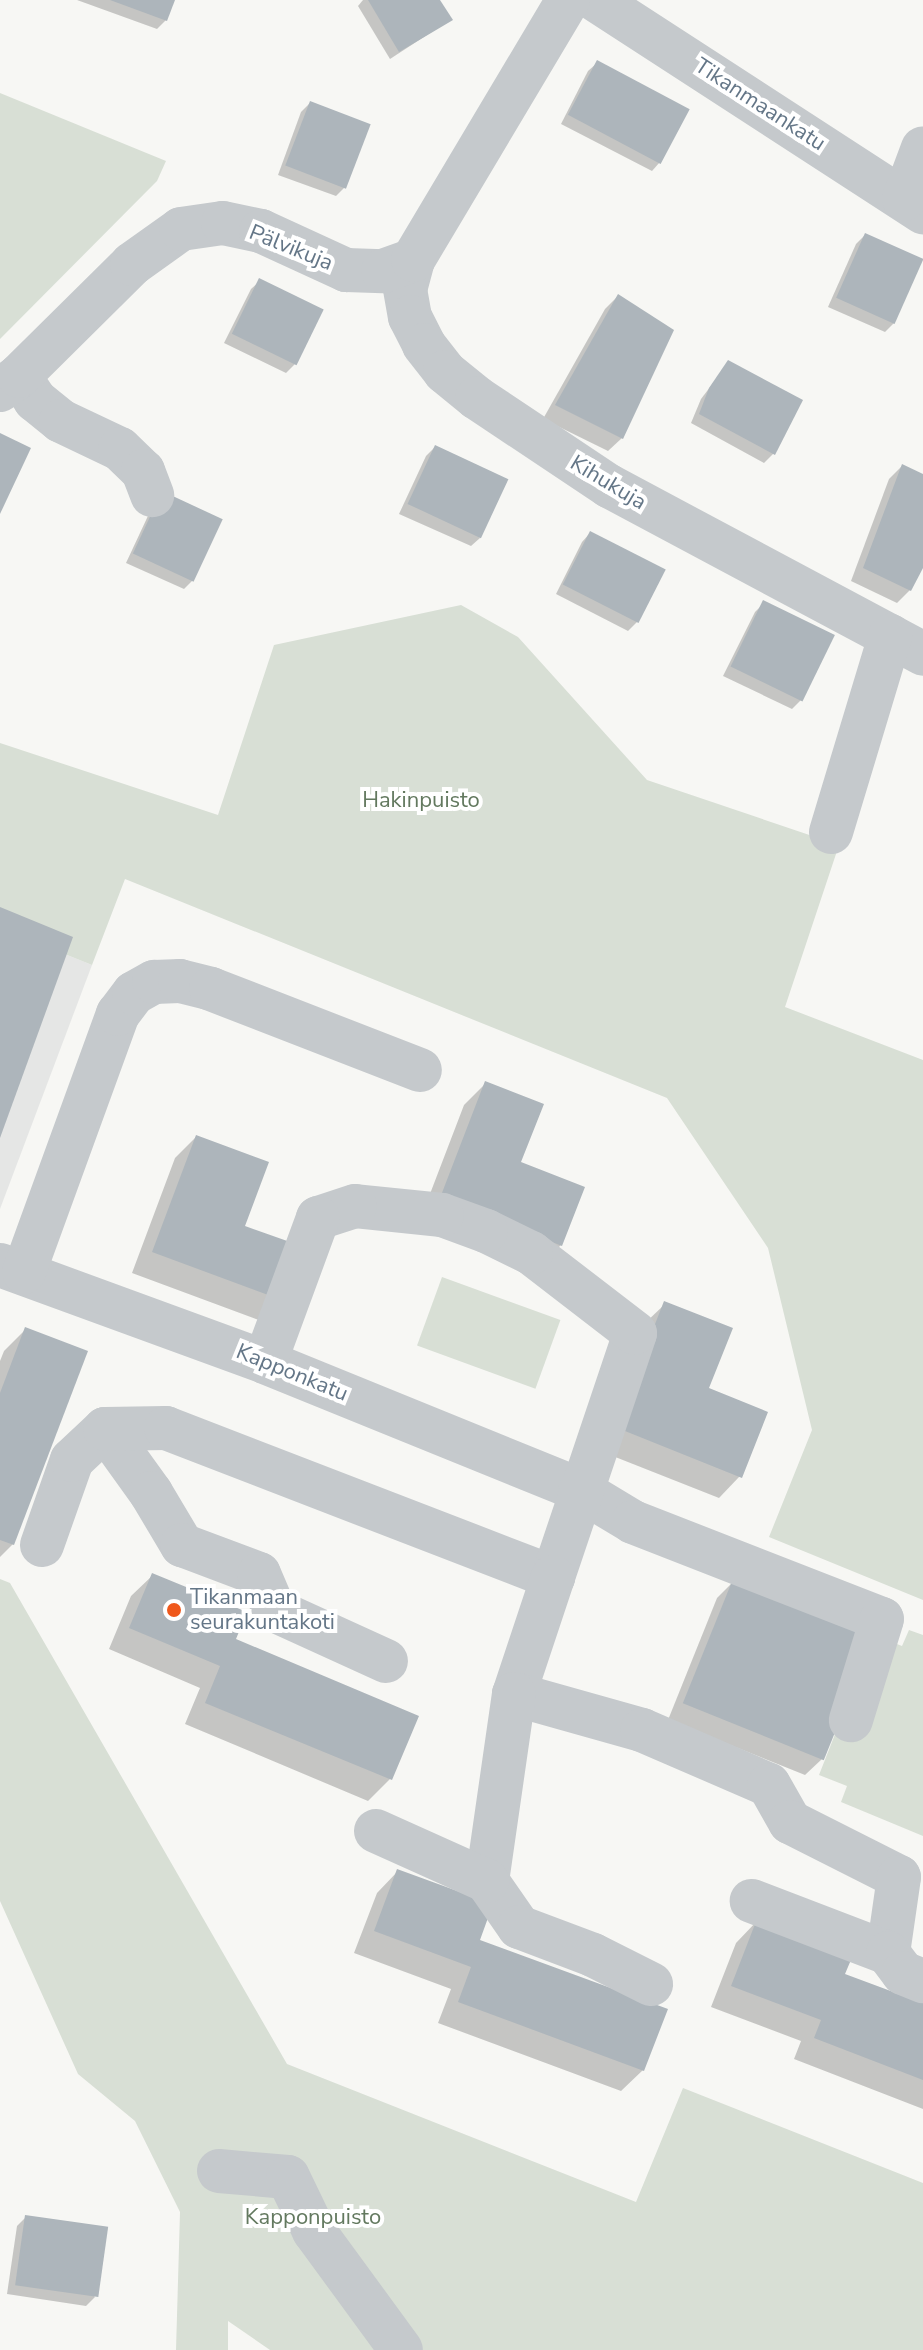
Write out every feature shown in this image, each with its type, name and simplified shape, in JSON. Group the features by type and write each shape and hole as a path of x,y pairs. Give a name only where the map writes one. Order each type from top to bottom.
{"street":[{"path":"413,260 568,0"},
{"name":"Tikanmaankatu","path":"596,0 914,205"},
{"path":"914,205 923,148"},
{"name":"Pälvikuja","path":"10,383 132,264 181,229 223,223 261,231 346,270 383,271 413,260"},
{"name":"Kihukuja","path":"413,260 405,289 410,317 424,345 445,372 477,398 609,486 907,645"},
{"path":"10,383 61,421 120,449 143,471 152,495"},
{"path":"831,832 907,645"},
{"path":"12,1269 118,1014 134,993 154,982 180,981 211,989 420,1070"},
{"path":"265,1362 318,1218 355,1206 398,1208 442,1215 486,1231 531,1253 573,1281 635,1333 514,1694 487,1881"},
{"name":"Kapponkatu","path":"12,1269 265,1362 580,1490 633,1522 882,1619 851,1720"},
{"path":"42,1545 72,1460 105,1429 166,1428 553,1577"},
{"path":"105,1429 151,1493 182,1545 259,1574 274,1610 386,1661"},
{"path":"514,1694 642,1730 769,1785 790,1822 899,1877 888,1953"},
{"path":"376,1831 487,1881 519,1927 593,1955 651,1984"},
{"path":"752,1901 888,1953 903,1973 923,1981"},
{"path":"219,2171 288,2177 314,2231 401,2350"}],"shaded area":[{"path":"0,928 92,965 0,1209"}],"green space":[{"path":"0,93 166,161 157,181 0,339"},
{"name":"Hakinpuisto","path":"461,605 518,637 647,780 839,845 785,1007 923,1060 923,1600 769,1537 812,1430 768,1248 667,1098 125,879 92,965 0,928 0,743 218,815 274,645"},
{"path":"442,1277 560,1320 535,1389 417,1346"},
{"name":"Kapponpuisto","path":"0,1579 10,1583 287,2064 636,2202 683,2088 923,2183 923,2350 270,2350 228,2321 228,2350 176,2350 180,2212 135,2121 78,2074 0,1901"},
{"path":"909,1630 923,1635 923,1836 841,1802 847,1786 819,1775 874,1635 902,1646"}],"building":[{"path":"110,0 175,0 167,21"},
{"path":"368,0 440,0 453,20 399,52"},
{"path":"597,60 690,109 661,164 568,115"},
{"path":"310,101 371,124 346,189 285,165"},
{"path":"865,233 923,259 895,324 836,298"},
{"path":"259,278 324,310 297,365 232,334"},
{"path":"618,294 674,330 623,439 555,405"},
{"path":"728,360 803,400 775,455 699,414 709,388"},
{"path":"0,433 31,448 0,514"},
{"path":"435,445 508,479 481,538 408,504"},
{"path":"902,464 923,474 923,568 911,591 863,568"},
{"path":"162,491 223,519 194,582 133,554"},
{"path":"590,531 666,570 638,623 563,584"},
{"path":"763,600 835,635 802,702 731,667"},
{"path":"0,907 73,937 0,1138"},
{"path":"485,1081 544,1104 521,1162 585,1187 562,1246 440,1198"},
{"path":"196,1135 269,1162 245,1226 307,1248 287,1302 152,1252"},
{"path":"664,1301 733,1328 709,1388 768,1412 742,1478 615,1427"},
{"path":"25,1327 88,1351 14,1545 0,1540 0,1393"},
{"path":"152,1573 247,1612 236,1639 419,1716 392,1780 205,1703 220,1666 129,1628"},
{"path":"733,1579 874,1636 824,1760 683,1703"},
{"path":"397,1869 493,1904 480,1940 668,2009 644,2071 458,2002 471,1967 374,1931"},
{"path":"757,1919 853,1955 845,1974 923,2003 923,2080 814,2038 821,2020 731,1986"},
{"path":"25,2215 108,2227 98,2297 15,2285"}],"place":[{"name":"Tikanmaan seurakuntakoti","path":"174,1610"}]}
